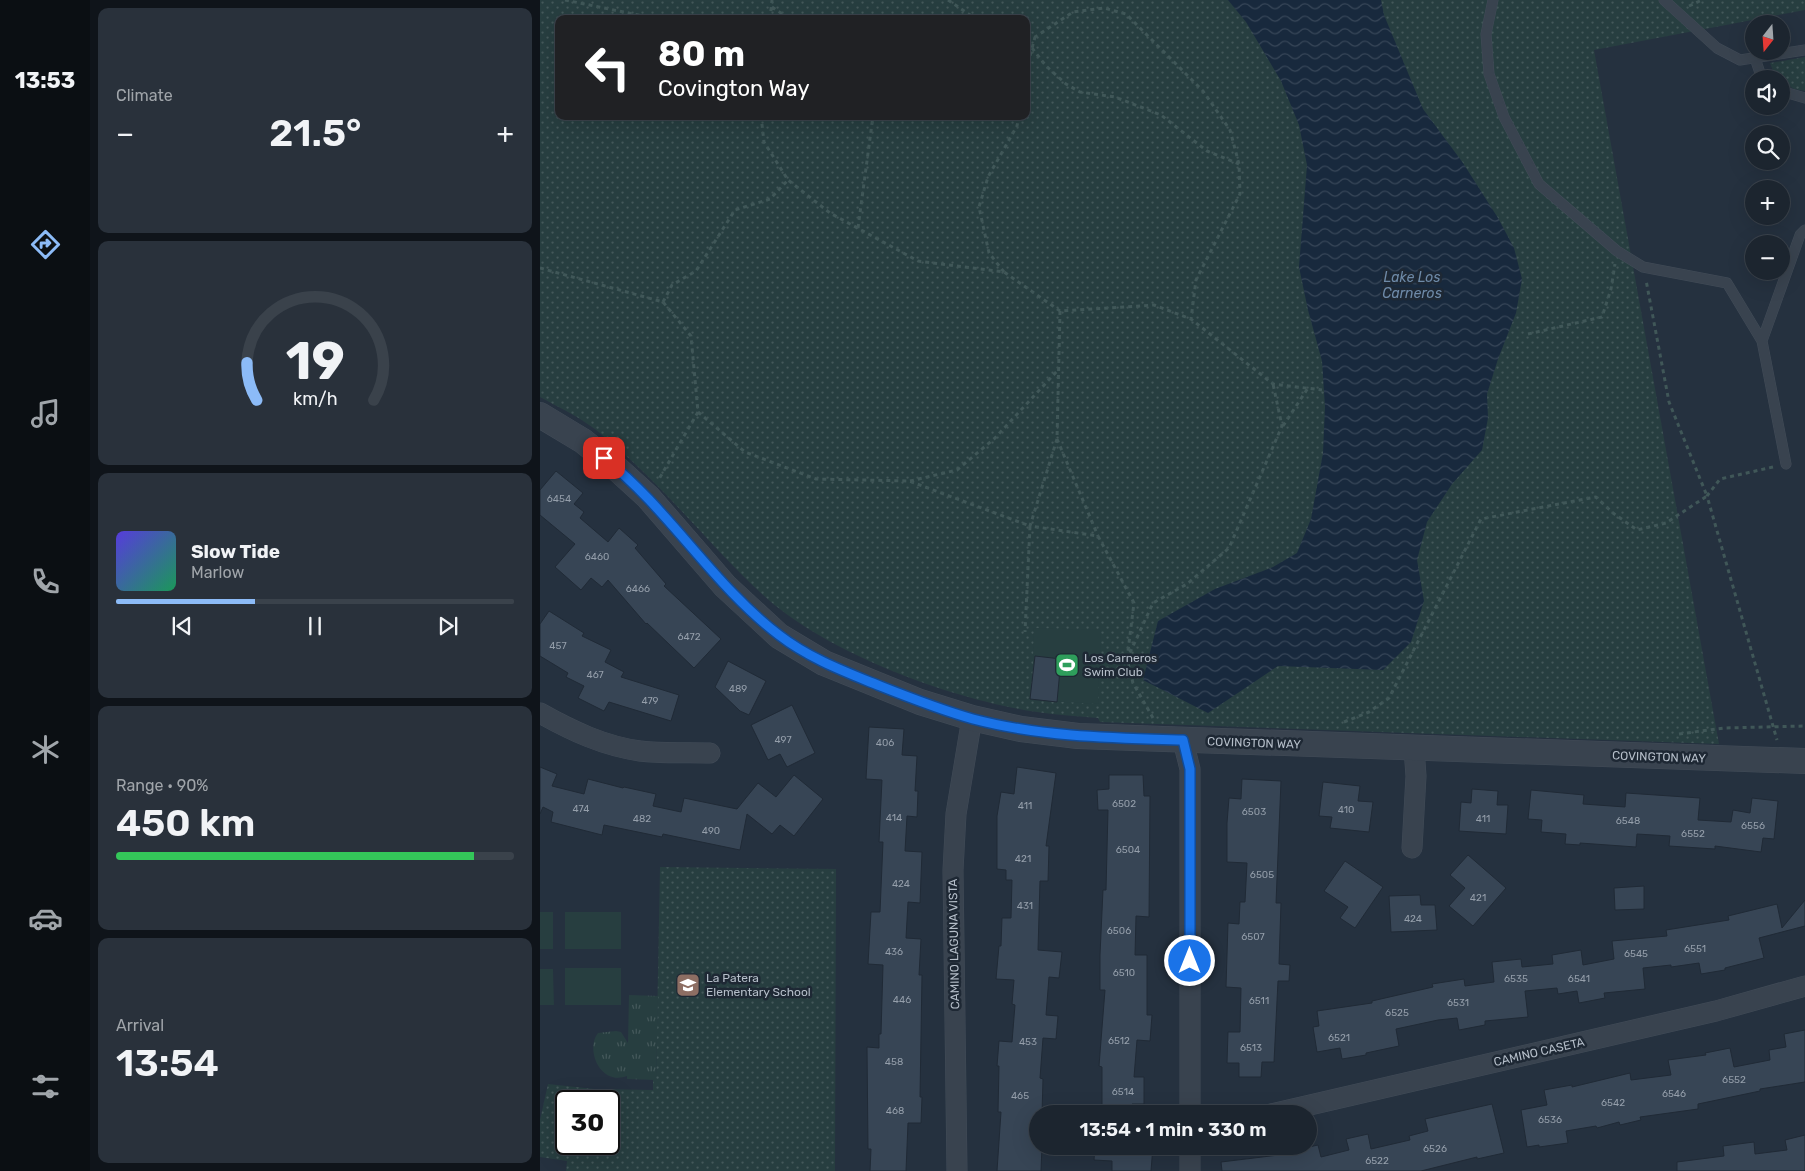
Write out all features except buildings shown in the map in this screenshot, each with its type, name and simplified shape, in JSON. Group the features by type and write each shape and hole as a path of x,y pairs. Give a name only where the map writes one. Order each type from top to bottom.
{"street":[{"name":"COVINGTON WAY","path":"540,415 583,441 648,497 725,586 779,636 824,663 920,702 972,718 1021,728 1078,736 1794,761"},
{"path":"540,713 572,731 608,744 642,751 710,753"},
{"name":"CAMINO LAGUNA VISTA","path":"957,1171 953,870 956,814 972,718"},
{"path":"1183,740 1190,769 1190,1105"},
{"path":"1412,848 1416,776 1414,748"},
{"name":"CAMINO CASETA","path":"1310,1105 1716,1011 1805,986"},
{"path":"1190,1155 1190,1171"}],"lane":[{"path":"1492,0 1486,34 1490,74 1504,117 1539,184 1617,251 1643,267 1727,283 1762,341 1786,464"},
{"path":"1664,0 1717,48 1740,60 1745,59"},
{"path":"1790,52 1805,50"},
{"path":"1790,94 1805,98"},
{"path":"1762,341 1800,235 1805,230"}],"path":[{"path":"565,0 638,15"},
{"path":"771,15 772,0"},
{"path":"948,0 970,15"},
{"path":"772,7 784,15"},
{"path":"1030,36 1035,37 1073,12 1104,8 1126,14 1203,91 1230,130 1239,164 1240,194 1196,280 1191,319"},
{"path":"1030,56 1035,37"},
{"path":"1032,48 1046,66 1066,84 1080,92 1115,97 1161,115 1207,151 1239,164"},
{"path":"761,120 764,142 788,180 830,212 918,260 1004,272"},
{"path":"858,228 872,120"},
{"path":"1018,120 1017,126 988,177 979,207 989,253 1004,272 1060,311 1154,305 1191,319 1273,384 1322,390"},
{"path":"663,302 672,285 696,271 735,210 770,199 788,180"},
{"path":"1528,334 1602,317 1611,289 1617,251"},
{"path":"1643,267 1669,402 1707,496 1794,761"},
{"path":"540,268 663,302 692,336 698,412 648,497"},
{"path":"1025,632 1030,526 1057,439 1060,311"},
{"path":"698,412 745,452 816,479 909,481 958,470 995,438 1059,370"},
{"path":"1273,384 1282,426"},
{"path":"1127,659 1153,603 1187,584 1229,548 1282,426 1308,388"},
{"path":"1057,439 1098,536 1134,603 1127,659 1133,683 1153,718"},
{"path":"1344,722 1369,712 1389,698 1481,519 1596,497 1613,513 1638,530 1666,523 1707,496 1720,479 1786,464"},
{"path":"909,481 1030,526 1098,536"}],"green space":[{"path":"540,0 1805,0 1805,10 1779,15 1745,15 1745,21 1594,50 1719,744 1100,722 1098,718 1037,712 967,697 892,671 820,636 788,616 743,576 654,482 616,447 583,421 540,397"},
{"path":"1805,57 1805,91 1790,87 1790,70 1773,70 1770,63"},
{"name":"Los Carneros Swim Club","path":"1034,628 1101,630 1098,704 1032,700"},
{"name":"La Patera Elementary School","path":"660,867 836,869 835,1171 566,1171 567,1161 540,1157 540,1120 548,1084 594,1089 653,1090 653,1080 656,1079"},
{"path":"540,912 553,912 553,949 540,949"},
{"path":"565,912 621,912 621,949 565,949"},
{"path":"565,968 621,968 621,1005 565,1005"},
{"path":"540,969 553,969 554,1005 540,1005"},
{"path":"629,995 658,996 656,1080 627,1079 627,1076 617,1078 609,1076 603,1071 594,1056 594,1040 598,1033 621,1032 628,1043"}],"water":[{"name":"Lake Los Carneros","path":"1228,0 1381,0 1384,15 1423,109 1463,163 1498,218 1514,248 1522,279 1516,313 1487,394 1488,418 1482,450 1452,484 1427,522 1417,560 1424,601 1411,642 1383,670 1278,666 1208,713 1143,680 1158,621 1215,589 1273,567 1297,553 1311,519 1323,453 1325,407 1322,361 1299,267 1307,165 1299,125 1281,81 1246,22"}],"place":[{"name":"Los Carneros Swim Club","path":"1067,665"},
{"name":"La Patera Elementary School","path":"688,985"}],"route":[{"path":"604,458 648,497 725,586 779,636 824,663 920,702 997,724 1078,736 1183,740 1190,765 1190,961"}]}
